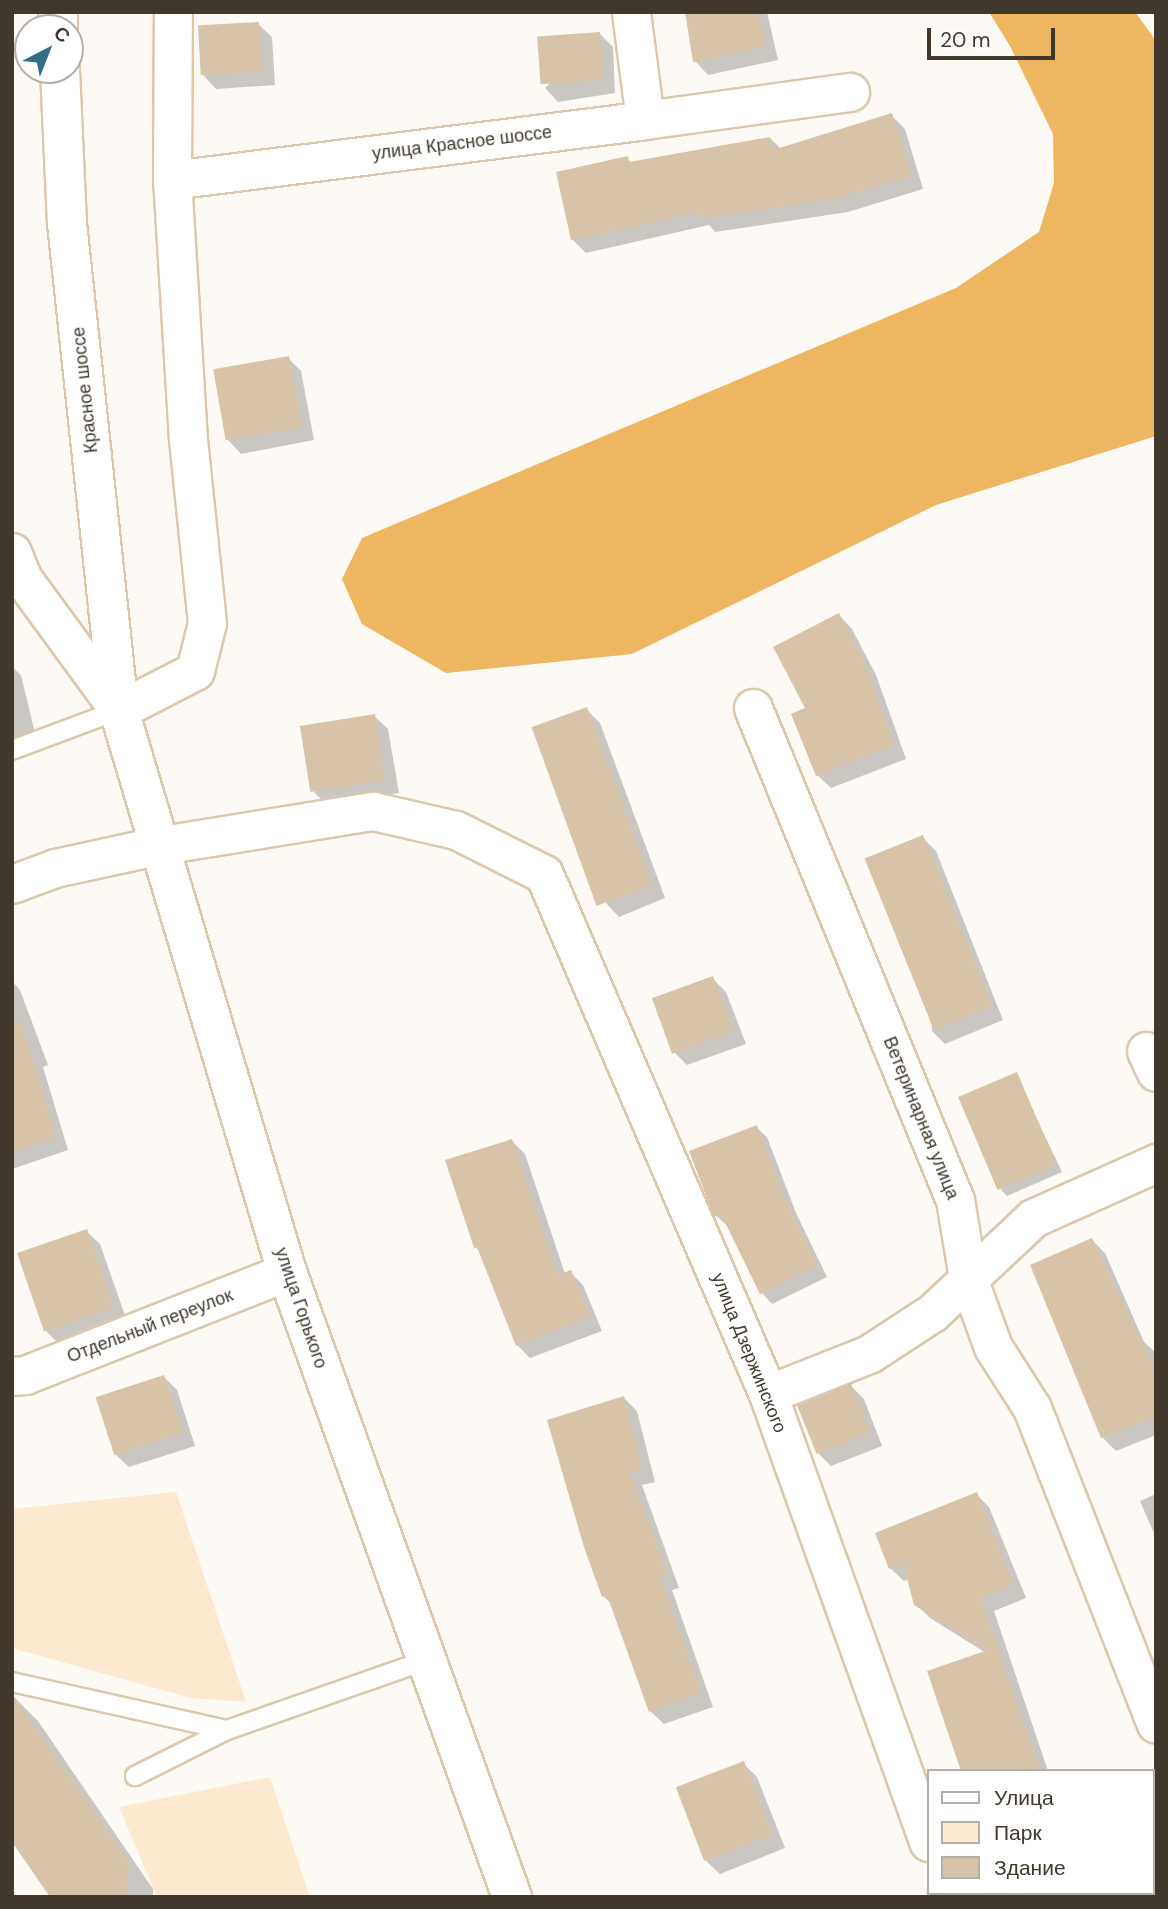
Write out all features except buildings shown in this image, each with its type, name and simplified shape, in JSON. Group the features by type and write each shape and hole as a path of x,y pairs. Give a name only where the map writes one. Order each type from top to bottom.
{"main road":[{"name":"Красное шоссе","path":"61,84 67,223 119,710"},
{"name":"улица Горького","path":"119,710 156,846 287,1272 512,1897"}],"street":[{"path":"16,571 119,710 195,671 207,623 188,440 172,180 173,12"},
{"path":"631,12 645,120"},
{"name":"улица Красное шоссе","path":"172,180 850,92"},
{"name":"Ветеринарная улица","path":"753,708 955,1200 968,1278 993,1347 1032,1408 1156,1724"},
{"name":"улица Дзержинского","path":"156,846 373,811 456,830 544,874 768,1394 926,1836"},
{"path":"12,884 55,868 156,846"},
{"path":"768,1394 869,1354 932,1313 1033,1218 1156,1163"},
{"name":"Отдельный переулок","path":"12,1376 25,1375 287,1272"}],"lane":[{"path":"12,750 119,710"},
{"path":"135,1776 227,1730 427,1660"},
{"path":"12,1682 227,1730"}],"green space":[{"path":"176,1492 246,1702 191,1698 12,1648 12,1509"},
{"path":"270,1777 310,1897 157,1897 119,1807"}],"shaded area":[{"path":"989,12 1135,12 1156,41 1156,436 936,505 632,654 446,673 362,624 342,579 362,538 956,288 1039,232 1054,183 1053,134 1010,46"}]}
